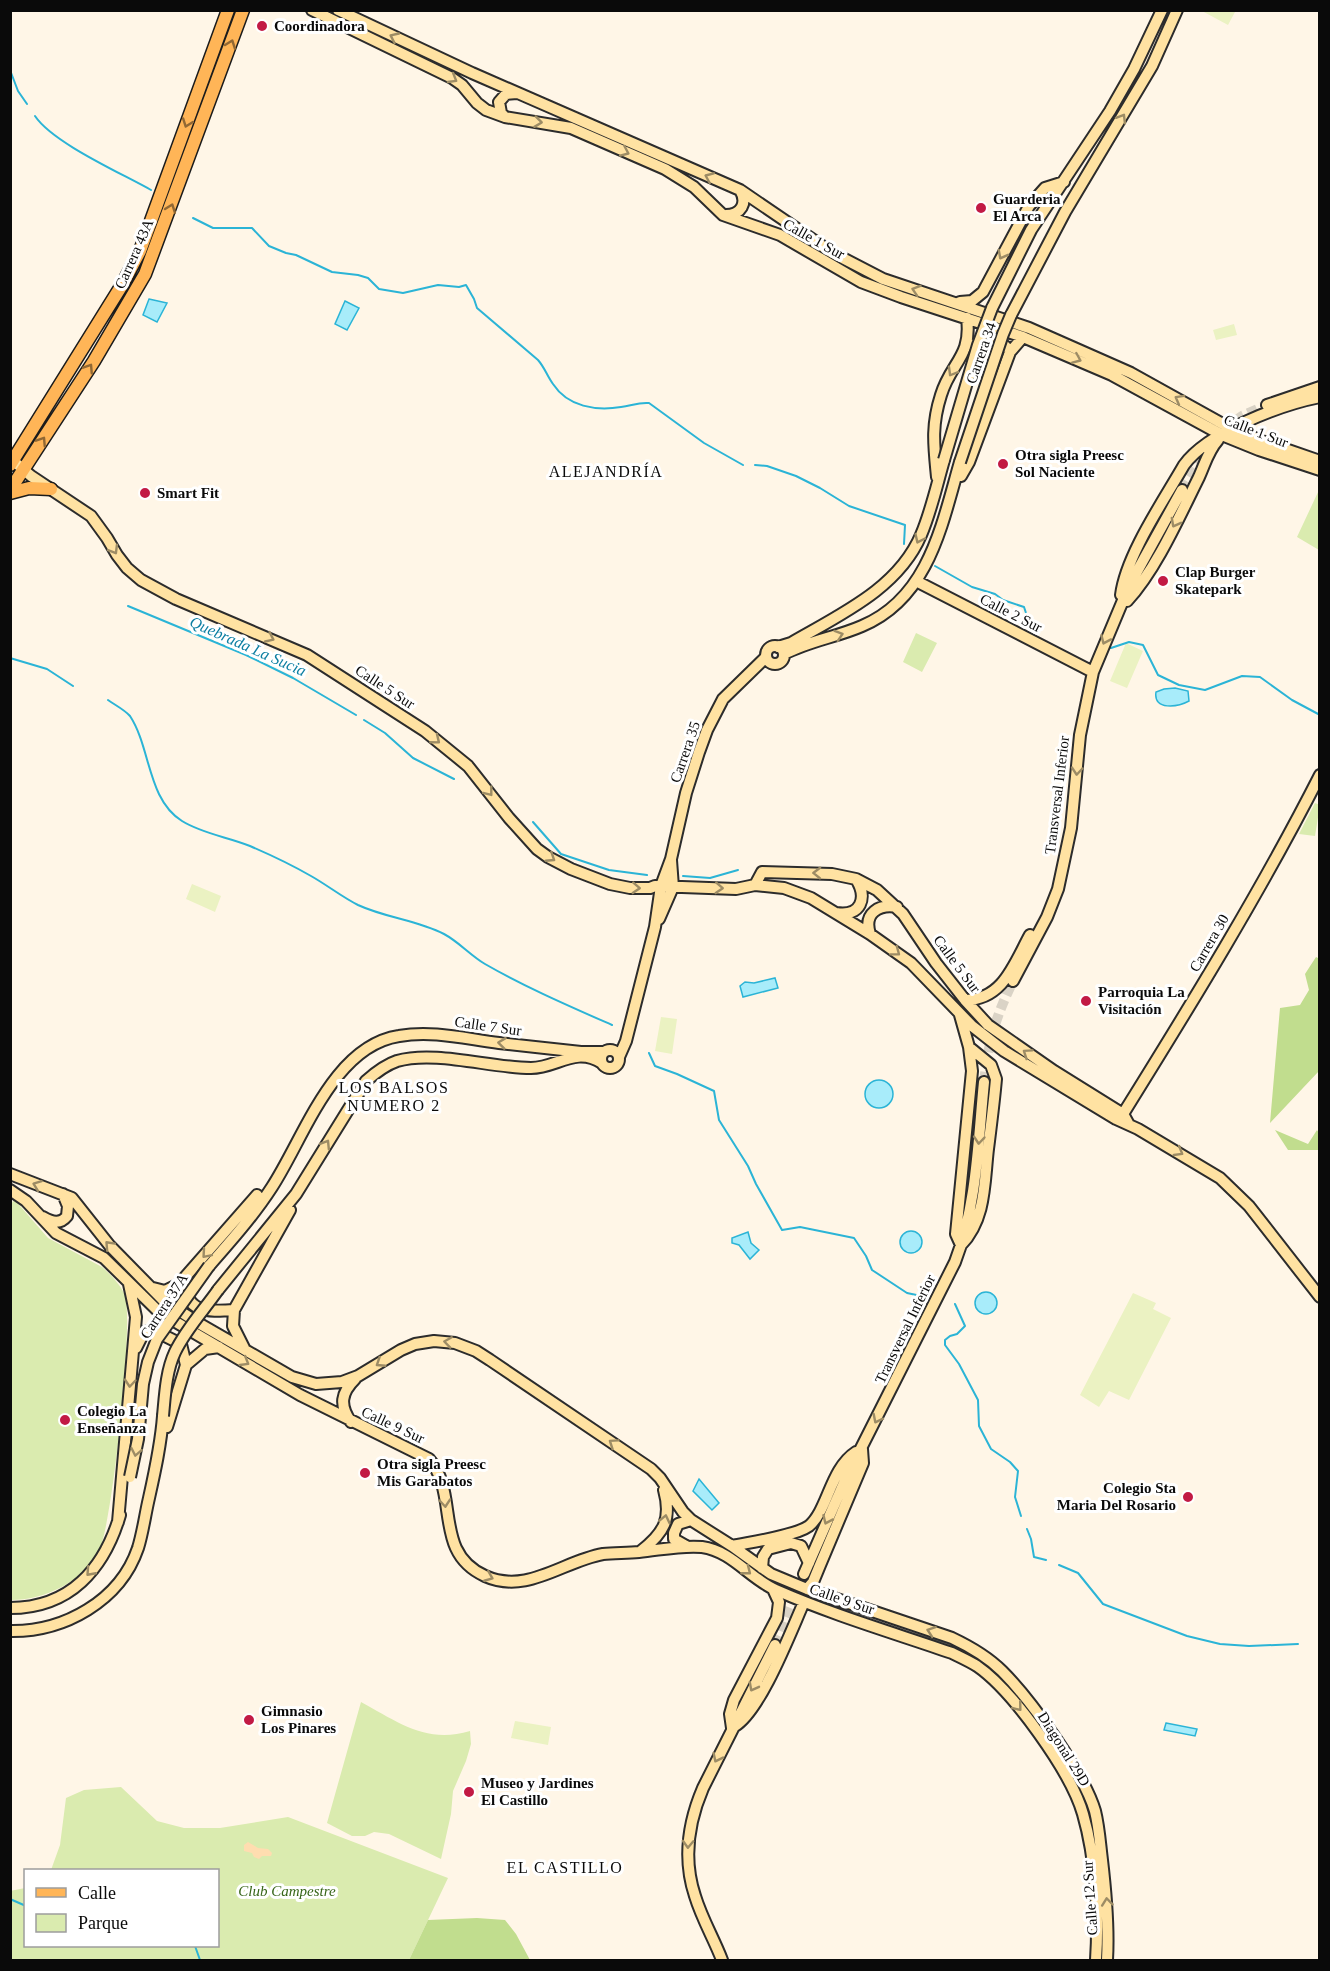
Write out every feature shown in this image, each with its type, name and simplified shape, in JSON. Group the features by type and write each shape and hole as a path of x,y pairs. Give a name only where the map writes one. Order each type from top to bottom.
{"main road":[{"name":"Carrera 43A","path":"11,460 122,285 140,251 228,10"},
{"name":"Carrera 43A","path":"10,491 93,361 145,274 243,10"},
{"path":"10,491 29,488 51,489"}],"street":[{"name":"Calle 1 Sur","path":"312,10 452,78 486,110 505,117 572,128 665,169 694,187 723,214 780,235 827,264 881,290 1023,337 1112,375 1226,431 1320,461"},
{"name":"Calle 1 Sur","path":"338,10 517,93 740,190 785,222 864,271 1029,328 1103,359 1259,450 1320,470"},
{"name":"Carrera 34","path":"781,651 871,595 890,579 910,555 921,535 978,345 992,308 1028,237 1110,111 1134,69 1162,10"},
{"name":"Carrera 34","path":"781,651 846,633 874,621 902,599 916,581 932,554 948,509 960,462 1003,334 1065,212 1147,75 1177,10"},
{"path":"505,117 499,108 502,97 512,92 517,93"},
{"path":"955,302 972,301 983,292 1029,206 1045,188 1064,182"},
{"path":"723,214 733,215 741,209 744,199 740,190"},
{"path":"937,484 934,419 942,391 967,347 968,318"},
{"path":"952,489 969,462 1010,352 1023,337"},
{"path":"967,347 996,339 1002,342 1010,352"},
{"path":"1267,405 1320,387"},
{"path":"1119,609 1124,578 1139,545 1189,459 1203,446 1226,431 1249,420 1320,397"},
{"name":"Transversal Inferior","path":"1119,609 1144,578 1200,474 1209,451 1226,431"},
{"name":"Calle 5 Sur","path":"11,460 91,516 127,568 141,580 176,599 307,655 425,731 468,766 531,843 571,870 610,884 630,888 661,886 736,889 755,885 784,888 800,893 870,934 911,963 972,1026 1004,1051 1220,1178 1249,1206 1320,1297"},
{"name":"Transversal Inferior","path":"1013,981 1053,906 1071,828 1080,735 1093,672 1141,563 1182,490"},
{"name":"Calle 2 Sur","path":"916,581 1093,672"},
{"name":"Carrera 35","path":"619,1057 629,1028 655,927 661,886 671,859 686,793 707,730 723,699 754,669 768,659 775,664 780,662 781,651"},
{"name":"Carrera 30","path":"1122,1119 1257,890 1320,775"},
{"name":"Carrera 35","path":"655,927 673,887 671,859"},
{"path":"965,1000 985,997 999,987 1041,915 1063,867"},
{"name":"Calle 5 Sur","path":"755,885 762,872 819,872 856,879 877,890 897,907 931,956 965,1000 988,1025 1122,1119"},
{"path":"836,913 854,912 862,902 862,889 856,879"},
{"path":"870,934 868,922 873,911 884,906 897,907"},
{"path":"959,1012 969,1047 972,1080 956,1234 961,1245 971,1235 982,1205 996,1079 991,1065 969,1047"},
{"name":"Carrera 35","path":"605,1055 629,1028"},
{"name":"Calle 7 Sur","path":"371,1046 385,1039 399,1036 427,1034 605,1055"},
{"name":"Carrera 37A","path":"10,1608 45,1604 65,1594 84,1580 102,1558 118,1522 130,1477 138,1439 143,1384 157,1339 209,1266 272,1188 329,1087 350,1062 371,1046"},
{"path":"160,1450 166,1392 174,1353 218,1290 296,1194 366,1081 381,1069 397,1061 433,1058 537,1068 574,1056 594,1058 605,1055 616,1052 619,1057 617,1064 607,1067 605,1055"},
{"name":"Transversal Inferior","path":"804,1574 861,1449 955,1262 970,1210 984,1082"},
{"path":"150,1287 165,1291 184,1279 285,1162"},
{"name":"Calle 9 Sur","path":"10,1174 63,1194 78,1204 98,1233 150,1287 180,1313 292,1377 316,1384 342,1382 358,1377 401,1350 415,1344 434,1341 455,1342 476,1351 634,1456 660,1478 691,1520 778,1578 952,1638 984,1655"},
{"name":"Calle 9 Sur","path":"10,1190 26,1201 56,1233 104,1258 157,1310 300,1395 429,1459 441,1478 448,1525 459,1555 471,1568 485,1576 499,1581 531,1580 602,1554 688,1547 712,1549 722,1553 773,1589 804,1602 952,1653 977,1666"},
{"path":"42,1217 57,1222 63,1221 68,1216 68,1206 63,1194"},
{"path":"246,1351 232,1326 234,1310 290,1211 296,1194"},
{"path":"184,1279 187,1300 194,1306 216,1312 234,1310"},
{"path":"118,1522 136,1317 129,1283"},
{"path":"10,1631 39,1630 80,1615 107,1595 123,1576 138,1549 160,1450 186,1365 181,1344 153,1329 144,1332 133,1356"},
{"path":"186,1365 205,1349 219,1347"},
{"path":"352,1422 345,1413 342,1401 347,1387 358,1377"},
{"path":"732,1546 788,1534 807,1527 817,1515 838,1473 850,1456 861,1449 863,1463 813,1582 807,1589"},
{"path":"639,1552 660,1535 664,1527 667,1510 660,1478"},
{"path":"688,1547 674,1539 674,1533 678,1524 691,1520"},
{"path":"762,1568 763,1557 768,1549 791,1543 801,1546 808,1563"},
{"path":"732,1728 730,1714 734,1700 777,1618 779,1602 773,1589"},
{"path":"732,1728 745,1719 757,1702 804,1602"},
{"path":"722,1960 694,1895 688,1867 689,1829 695,1808 732,1728 775,1645"},
{"name":"Diagonal 29D","path":"984,1655 1028,1700 1067,1757 1092,1802 1099,1833"},
{"name":"Diagonal 29D","path":"977,1666 1001,1687 1026,1717 1067,1779 1083,1813 1092,1866"},
{"name":"Calle 12 Sur","path":"1099,1833 1108,1911 1107,1960"},
{"name":"Calle 12 Sur","path":"1092,1866 1097,1908 1096,1960"}],"green space":[{"path":"1202,11 1232,11 1235,12 1228,25"},
{"path":"1234,324 1237,335 1216,340 1213,330"},
{"path":"1319,490 1319,550 1297,537"},
{"path":"916,633 937,643 922,672 903,662"},
{"path":"1126,643 1143,651 1127,688 1110,681"},
{"path":"1315,803 1320,805 1315,836 1299,834"},
{"path":"192,884 221,896 215,912 186,899"},
{"path":"1316,957 1320,959 1319,1071 1270,1123 1280,1008 1300,1005 1309,990 1305,974"},
{"path":"661,1017 677,1019 672,1054 655,1051"},
{"path":"1275,1130 1308,1144 1317,1130 1319,1150 1288,1150"},
{"name":"Colegio La Enseñanza","path":"14,1199 48,1238 102,1267 119,1284 125,1296 127,1343 110,1504 99,1551 83,1572 61,1587 36,1597 11,1600 10,1207"},
{"path":"1133,1293 1156,1303 1153,1309 1171,1318 1129,1400 1109,1391 1099,1407 1080,1395"},
{"path":"361,1702 400,1723 426,1733 440,1735 470,1731 471,1744 453,1791 451,1814 441,1859 389,1834 374,1832 365,1836 352,1836 327,1823"},
{"path":"515,1721 551,1727 548,1745 511,1738"},
{"name":"Club Campestre","path":"121,1787 157,1821 184,1828 220,1828 288,1817 448,1878 409,1960 11,1960 10,1891 24,1888 24,1947 219,1947 219,1869 51,1869 60,1845 66,1798 84,1790"},
{"path":"477,1918 505,1920 516,1934 530,1960 409,1960 428,1920"}],"sand":[{"path":"248,1842 258,1848 268,1849 272,1853 271,1856 262,1856 259,1859 252,1853 244,1851 244,1845"}],"water":[{"path":"149,299 167,303 157,322 143,315"},
{"path":"345,301 359,308 347,330 335,324"},
{"path":"1175,688 1188,691 1189,701 1173,706 1162,705 1158,702 1156,692"},
{"path":"775,978 778,988 743,997 740,986 745,982 754,983"},
{"path":"879,1080 889,1084 893,1094 889,1104 879,1108 869,1104 865,1094 869,1084"},
{"path":"907,1231 915,1231 922,1238 922,1246 915,1253 907,1253 900,1246 900,1238"},
{"path":"748,1232 751,1243 759,1250 750,1259 739,1245 732,1243 732,1238"},
{"path":"986,1292 994,1295 997,1303 994,1311 986,1314 978,1311 975,1303 978,1295"},
{"path":"699,1479 719,1503 712,1510 693,1491"},
{"path":"1166,1723 1197,1729 1195,1736 1164,1730"}],"waterway":[{"path":"10,70 18,91 27,104"},
{"path":"35,116 56,137 151,190"},
{"path":"193,218 213,228 252,228 269,246 296,255 332,272 368,278 379,289 403,293 438,285 459,287 466,285 477,308 538,360 553,384 566,398 592,408 649,403 704,443 743,465"},
{"path":"755,465 767,466 796,476 849,506 905,525 904,544"},
{"path":"935,566 972,587 1024,607 1026,613"},
{"name":"Quebrada La Sucia","path":"128,606 246,655 293,678 356,715"},
{"path":"1108,648 1129,642 1143,645 1158,675 1179,685 1205,690 1242,676 1260,677 1292,700 1320,715"},
{"path":"10,658 47,669 73,686"},
{"path":"108,700 130,716 137,729 162,800 182,821 274,857 311,876 358,905 434,929 500,972 612,1025"},
{"name":"Quebrada La Sucia","path":"364,720 385,733 413,758 454,779"},
{"name":"Quebrada La Sucia","path":"533,822 561,854 609,870 647,875"},
{"name":"Quebrada La Sucia","path":"683,876 710,878 738,870"},
{"path":"649,1053 655,1066 714,1091 719,1120 748,1166 782,1230 800,1227 854,1238 872,1270 907,1293 926,1297"},
{"path":"955,1304 965,1326 957,1334 945,1340 945,1345 959,1364 978,1400 979,1426 991,1449 1010,1462 1018,1471 1015,1497 1021,1516"},
{"path":"1027,1529 1034,1557 1046,1560"},
{"path":"1059,1565 1078,1573 1103,1604 1187,1636 1220,1644 1249,1646 1298,1644"},
{"path":"10,1899 24,1905"},
{"path":"195,1947 200,1960"}],"tunnel":[{"path":"1223,430 1242,416 1267,405"},
{"path":"1182,490 1208,449"},
{"path":"984,1082 994,1030 1013,981"},
{"path":"775,1645 804,1574"}],"place":[{"name":"Coordinadora","path":"262,26"},
{"name":"Guarderia El Arca","path":"981,208"},
{"name":"Otra sigla Preesc Sol Naciente","path":"1003,464"},
{"name":"Smart Fit","path":"145,493"},
{"name":"Clap Burger Skatepark","path":"1163,581"},
{"name":"Parroquia La Visitación","path":"1086,1001"},
{"name":"Colegio La Enseñanza","path":"65,1420"},
{"name":"Otra sigla Preesc Mis Garabatos","path":"365,1473"},
{"name":"Colegio Sta Maria Del Rosario","path":"1188,1497"},
{"name":"Gimnasio Los Pinares","path":"249,1720"},
{"name":"Museo y Jardines El Castillo","path":"469,1792"}],"district":[{"name":"ALEJANDRÍA","path":"606,471"},
{"name":"LOS BALSOS NUMERO 2","path":"394,1096"},
{"name":"EL CASTILLO","path":"565,1867"}]}
